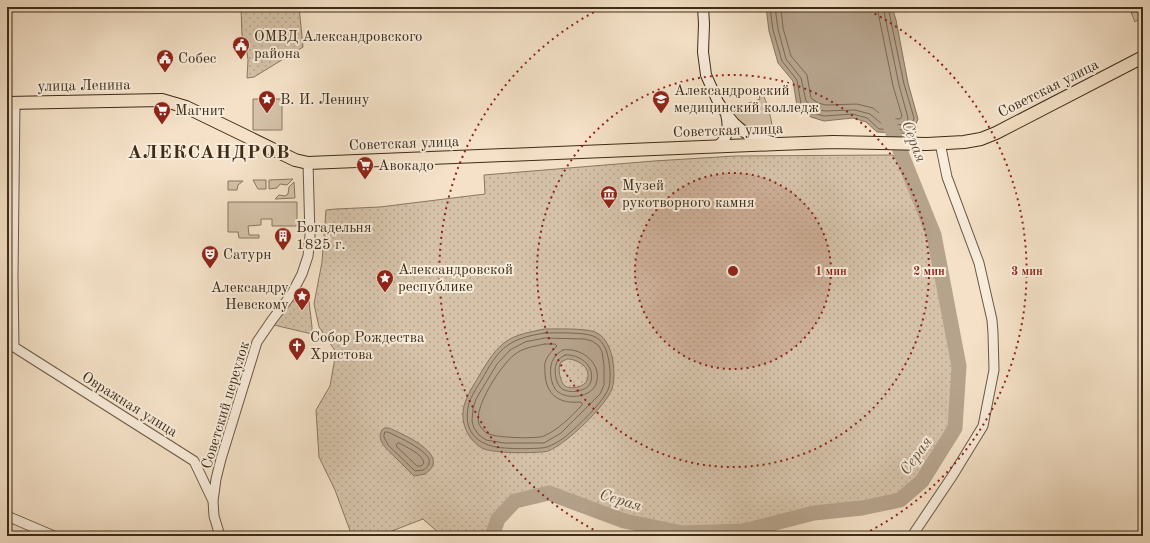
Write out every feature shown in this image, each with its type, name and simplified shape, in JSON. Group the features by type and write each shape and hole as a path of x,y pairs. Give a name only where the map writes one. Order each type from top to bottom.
{"main road":[{"path":"703,7 703,52 706,75 718,102 734,123 744,132 778,144"},
{"name":"Советская улица","path":"295,160 308,163 832,142 927,144 964,142 986,137 1143,57"},
{"name":"улица Ленина","path":"11,103 162,100 186,107 295,160"},
{"path":"718,146 728,133 725,112"}],"street":[{"name":"Овражная улица","path":"11,103 14,347 194,461 213,501"},
{"path":"912,536 953,475 983,426 994,370 992,320 979,263 948,177 940,143"},
{"name":"Советский переулок","path":"213,501 221,459 257,342 291,295 302,274 308,256 310,236 308,163"},
{"path":"213,501 214,516 220,536"},
{"path":"7,516 54,536"}],"green space":[{"path":"241,7 299,7 303,47 254,77 247,78 248,60 246,45 242,35"},
{"path":"1129,7 1143,7 1143,16 1135,22"},
{"path":"761,91 767,106 773,131 769,133 752,129 742,123 730,110 760,99 758,92"},
{"path":"253,99 282,99 282,130 253,130"},
{"path":"893,155 911,180 924,225 934,263 954,378 950,426 933,464 906,495 710,530 665,525 625,515 554,489 521,496 495,515 487,536 440,536 439,533 423,519 379,536 352,536 335,490 319,457 316,410 330,386 336,352 319,327 314,304 322,262 326,210 380,207 485,194 484,175 735,156"},
{"path":"293,179 287,185 280,184 277,188 269,189 269,180"},
{"path":"253,180 266,180 266,189 258,189"},
{"path":"228,181 243,181 238,185 237,190 228,190"},
{"path":"294,182 295,198 275,199 279,195 285,196 288,194 289,187"},
{"path":"228,202 297,202 297,226 272,226 272,219 261,219 261,225 248,226 249,235 259,235 259,238 239,238 238,232 228,232"},
{"path":"298,292 309,301 312,334 274,325"}],"water":[{"path":"766,7 892,7 896,20 908,83 918,119 916,124 918,129 914,134 877,132 866,122 853,118 824,121 811,117 797,106 793,81 778,63 769,31"},
{"path":"544,329 590,331 595,332 604,339 612,356 614,373 612,389 608,397 593,415 574,433 565,441 548,451 511,453 484,449 472,440 464,424 463,412 468,394 493,354 508,340 513,337","holes":["571,359 583,365 586,368 588,375 584,384 571,388 563,384 559,367 561,362"]},
{"path":"384,428 389,428 417,442 430,453 433,459 433,465 430,470 425,474 414,476 383,444 380,436"}],"waterway":[{"name":"Серая","path":"492,536 498,519 515,501 549,493 624,521 683,533 744,531 814,513 862,508 900,500 922,481 955,428 959,366 934,235 886,115"}],"place":[{"name":"ОМВД Александровского района","path":"241,60"},
{"name":"Собес","path":"165,73"},
{"name":"В. И. Ленину","path":"267,114"},
{"name":"Александровский медицинский колледж","path":"661,114"},
{"name":"Магнит","path":"162,125"},
{"name":"Авокадо","path":"365,180"},
{"name":"Музей рукотворного камня","path":"609,209"},
{"name":"Богадельня 1825 г.","path":"283,251"},
{"name":"Сатурн","path":"210,269"},
{"name":"Александровской республике","path":"385,293"},
{"name":"Александру Невскому","path":"302,311"},
{"name":"Собор Рождества Христова","path":"297,361"}],"district":[{"name":"АЛЕКСАНДРОВ","path":"209,151"}]}
